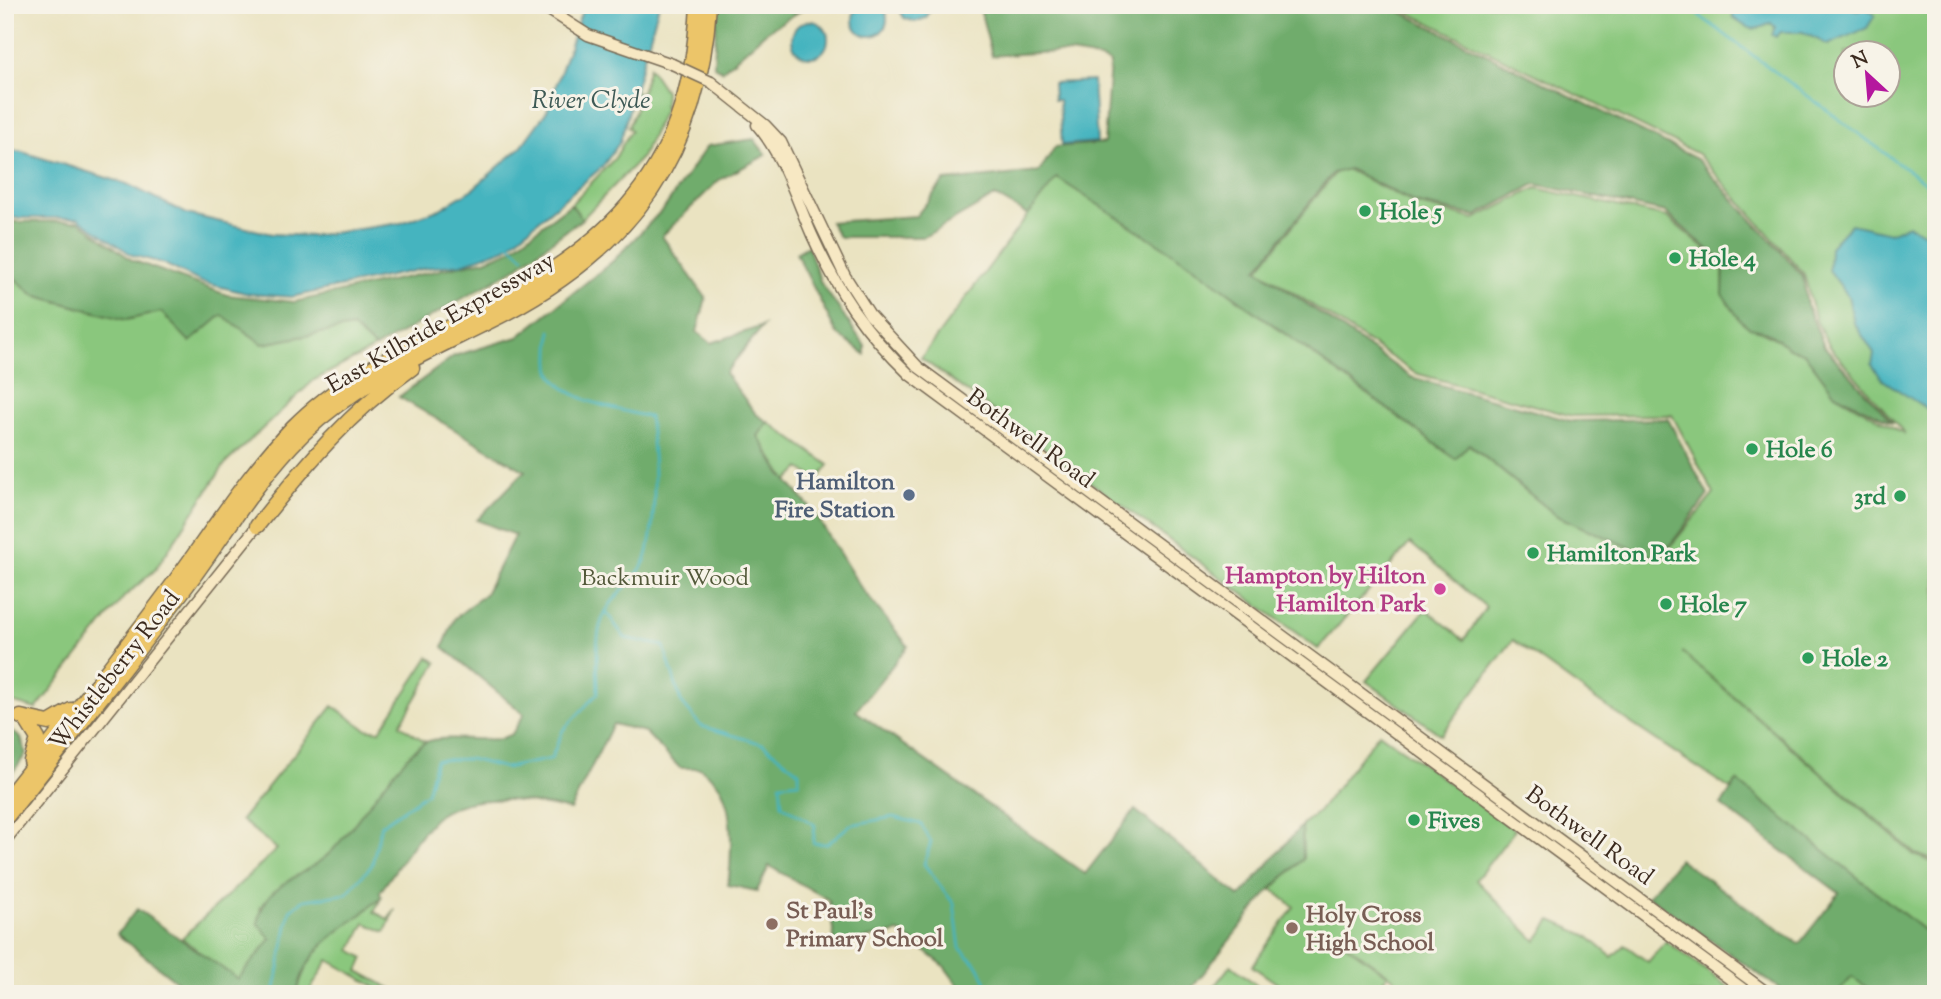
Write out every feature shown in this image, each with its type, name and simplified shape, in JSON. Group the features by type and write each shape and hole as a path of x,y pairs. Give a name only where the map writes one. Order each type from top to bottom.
{"highway":[{"name":"East Kilbride Expressway","path":"5,819 287,451 329,411 364,386 552,287 583,265 617,235 650,194 678,146 692,110 702,72 702,6"},
{"name":"East Kilbride Expressway","path":"5,801 248,479 296,425 363,373 550,274 593,242 621,214 653,169 678,116 693,61 702,6"},
{"path":"257,526 324,443 354,413 413,367 475,328"},
{"path":"27,773 38,739 23,717 49,723 80,705"}],"main road":[{"name":"Bothwell Road","path":"541,5 565,23 588,35 672,64 711,82 747,111 781,142 851,286 882,331 918,367 1333,672 1382,716 1750,994"},
{"name":"Bothwell Road","path":"747,111 771,146 834,281 859,322 910,375 1325,682 1382,716 1769,994"},
{"name":"Whistleberry Road","path":"5,841 257,526"},
{"path":"1325,682 1333,672"}],"green space":[{"path":"717,5 810,5 766,32 722,71 714,66"},
{"path":"979,5 1387,5 1697,159 1803,276 1807,306 1824,346 1893,423 1835,394 1805,354 1789,348 1767,332 1750,328 1740,320 1723,295 1724,263 1665,212 1535,184 1476,216 1415,203 1349,169 1333,173 1257,269 1411,377 1571,421 1668,419 1708,495 1659,560 1557,516 1469,444 1456,459 1193,266 1057,178 1028,215 995,196 924,237 839,237 830,222 916,216 944,181 1039,172 1055,147 1104,143 1110,63 1067,53 992,56"},
{"path":"1393,5 1936,5 1936,861 1916,854 1682,652 1914,855 1936,864 1936,940 1736,782 1730,789 1602,704 1513,640 1441,735 1366,681 1426,609 1464,640 1486,607 1410,543 1318,649 921,358 1056,177 1193,266 1455,459 1468,444 1557,516 1659,560 1714,494 1672,415 1572,416 1415,373 1258,269 1335,173 1346,169 1415,204 1475,219 1536,188 1667,217 1723,264 1723,292 1740,320 1805,354 1835,394 1905,434 1830,347 1816,321 1804,274 1698,154"},
{"path":"649,67 665,91 664,110 642,157 582,219 571,204 615,158 631,130 628,128 636,109 635,92 641,94"},
{"name":"Backmuir Wood","path":"754,139 766,155 719,180 662,236 706,298 697,332 711,343 763,326 725,373 756,414 768,422 758,436 780,473 814,512 861,588 908,646 856,711 1085,874 1135,810 1240,897 1302,825 1303,859 1268,892 1187,994 965,994 943,965 900,932 835,945 829,900 769,866 757,891 728,885 730,821 725,797 718,784 700,768 680,768 645,732 613,724 570,810 538,803 486,800 453,807 439,815 400,863 380,892 381,898 328,939 312,958 300,981 297,994 182,994 186,989 117,934 137,909 238,979 271,939 258,924 268,898 276,889 331,852 416,749 433,740 500,739 512,734 524,714 443,647 455,618 485,594 515,535 477,520 525,471 399,397 454,356 518,337 613,261 665,207 707,146"},
{"path":"571,204 582,219 513,270 375,348 352,327 263,344 222,315 190,342 161,312 126,320 34,295 5,270 5,222 79,221 132,260 227,295 294,302 485,260 508,251"},
{"path":"808,246 821,283 865,346 865,354 837,334 796,253"},
{"path":"5,270 34,295 126,320 161,312 222,315 263,344 352,327 375,348 314,380 225,464 155,570 124,597 36,709 11,702 5,690"},
{"path":"768,422 829,465 818,480 800,468 787,481 758,436"},
{"path":"429,657 437,663 400,725 426,742 400,768 331,852 276,891 260,908 271,939 238,983 182,938 277,849 241,820 333,706 366,729 380,731"},
{"path":"9,729 21,738 26,754 5,783 5,730"},
{"path":"1379,733 1515,830 1476,880 1536,941 1551,920 1586,935 1612,957 1625,945 1648,962 1666,941 1738,994 1384,994 1395,979 1319,925 1388,975 1375,994 1292,994 1252,966 1294,907 1272,889 1303,859 1302,825 1318,812"},
{"path":"1737,781 1936,940 1936,992 1876,994 1852,977 1837,994 1787,994 1648,896 1679,859 1799,944 1839,893 1721,805"},
{"path":"381,898 374,912 388,919 395,909 385,932 365,923 351,950 364,958 358,971 401,994 389,994 328,960 308,994 297,994 306,969 320,948"},
{"path":"1231,965 1268,994 1208,994"},
{"path":"1852,976 1876,994 1837,994"}],"water":[{"path":"870,2 882,7 887,19 882,31 870,36 858,31 853,19 858,7"},
{"name":"River Clyde","path":"584,5 659,5 620,142 602,167 506,248 462,264 427,268 292,297 249,294 201,282 162,263 132,255 78,218 5,218 5,151 19,151 127,184 187,214 272,234 311,236 401,223 440,209 474,188 520,148 547,111"},
{"path":"897,5 933,5 926,18 915,22 904,18"},
{"path":"1753,5 1843,5 1857,10 1866,8 1875,15 1867,28 1844,38 1832,38 1832,43 1828,45 1803,32 1781,32 1776,37 1772,35 1775,27 1771,23 1759,28 1743,25 1733,18 1733,7 1746,9"},
{"path":"810,21 823,26 828,39 823,52 810,57 797,52 792,39 797,26"},
{"path":"1093,81 1097,142 1062,145 1059,100 1054,100 1053,83"},
{"path":"1851,224 1890,233 1908,225 1936,240 1936,415 1883,380 1872,365 1874,353 1854,323 1848,296 1829,270 1830,247"}],"waterway":[{"path":"1685,5 1936,191"},
{"path":"508,242 524,257"},
{"path":"274,994 290,910 304,900 346,894 372,865 381,825 427,793 436,760 470,759 505,768 551,759 563,730 598,693 597,652 601,622 616,597 635,577 648,552 654,502 651,432 649,417 594,403 567,390 557,381 550,367 551,331"},
{"path":"606,612 625,638 664,646 681,702 701,726 763,744 799,772 799,782 780,784 782,805 815,825 813,843 827,844 850,825 893,817 921,824 931,842 924,864 954,904 960,948 979,967 991,994"}],"place":[{"name":"Hole 5","path":"1365,211"},
{"name":"Hole 4","path":"1675,258"},
{"name":"Hole 6","path":"1752,449"},
{"name":"Hamilton Fire Station","path":"909,495"},
{"name":"3rd","path":"1900,496"},
{"name":"Hamilton Park","path":"1533,553"},
{"name":"Hampton by Hilton Hamilton Park","path":"1440,589"},
{"name":"Hole 7","path":"1666,604"},
{"name":"Hole 2","path":"1808,658"},
{"name":"Fives","path":"1414,820"},
{"name":"St Paul's Primary School","path":"772,924"},
{"name":"Holy Cross High School","path":"1292,928"}]}
